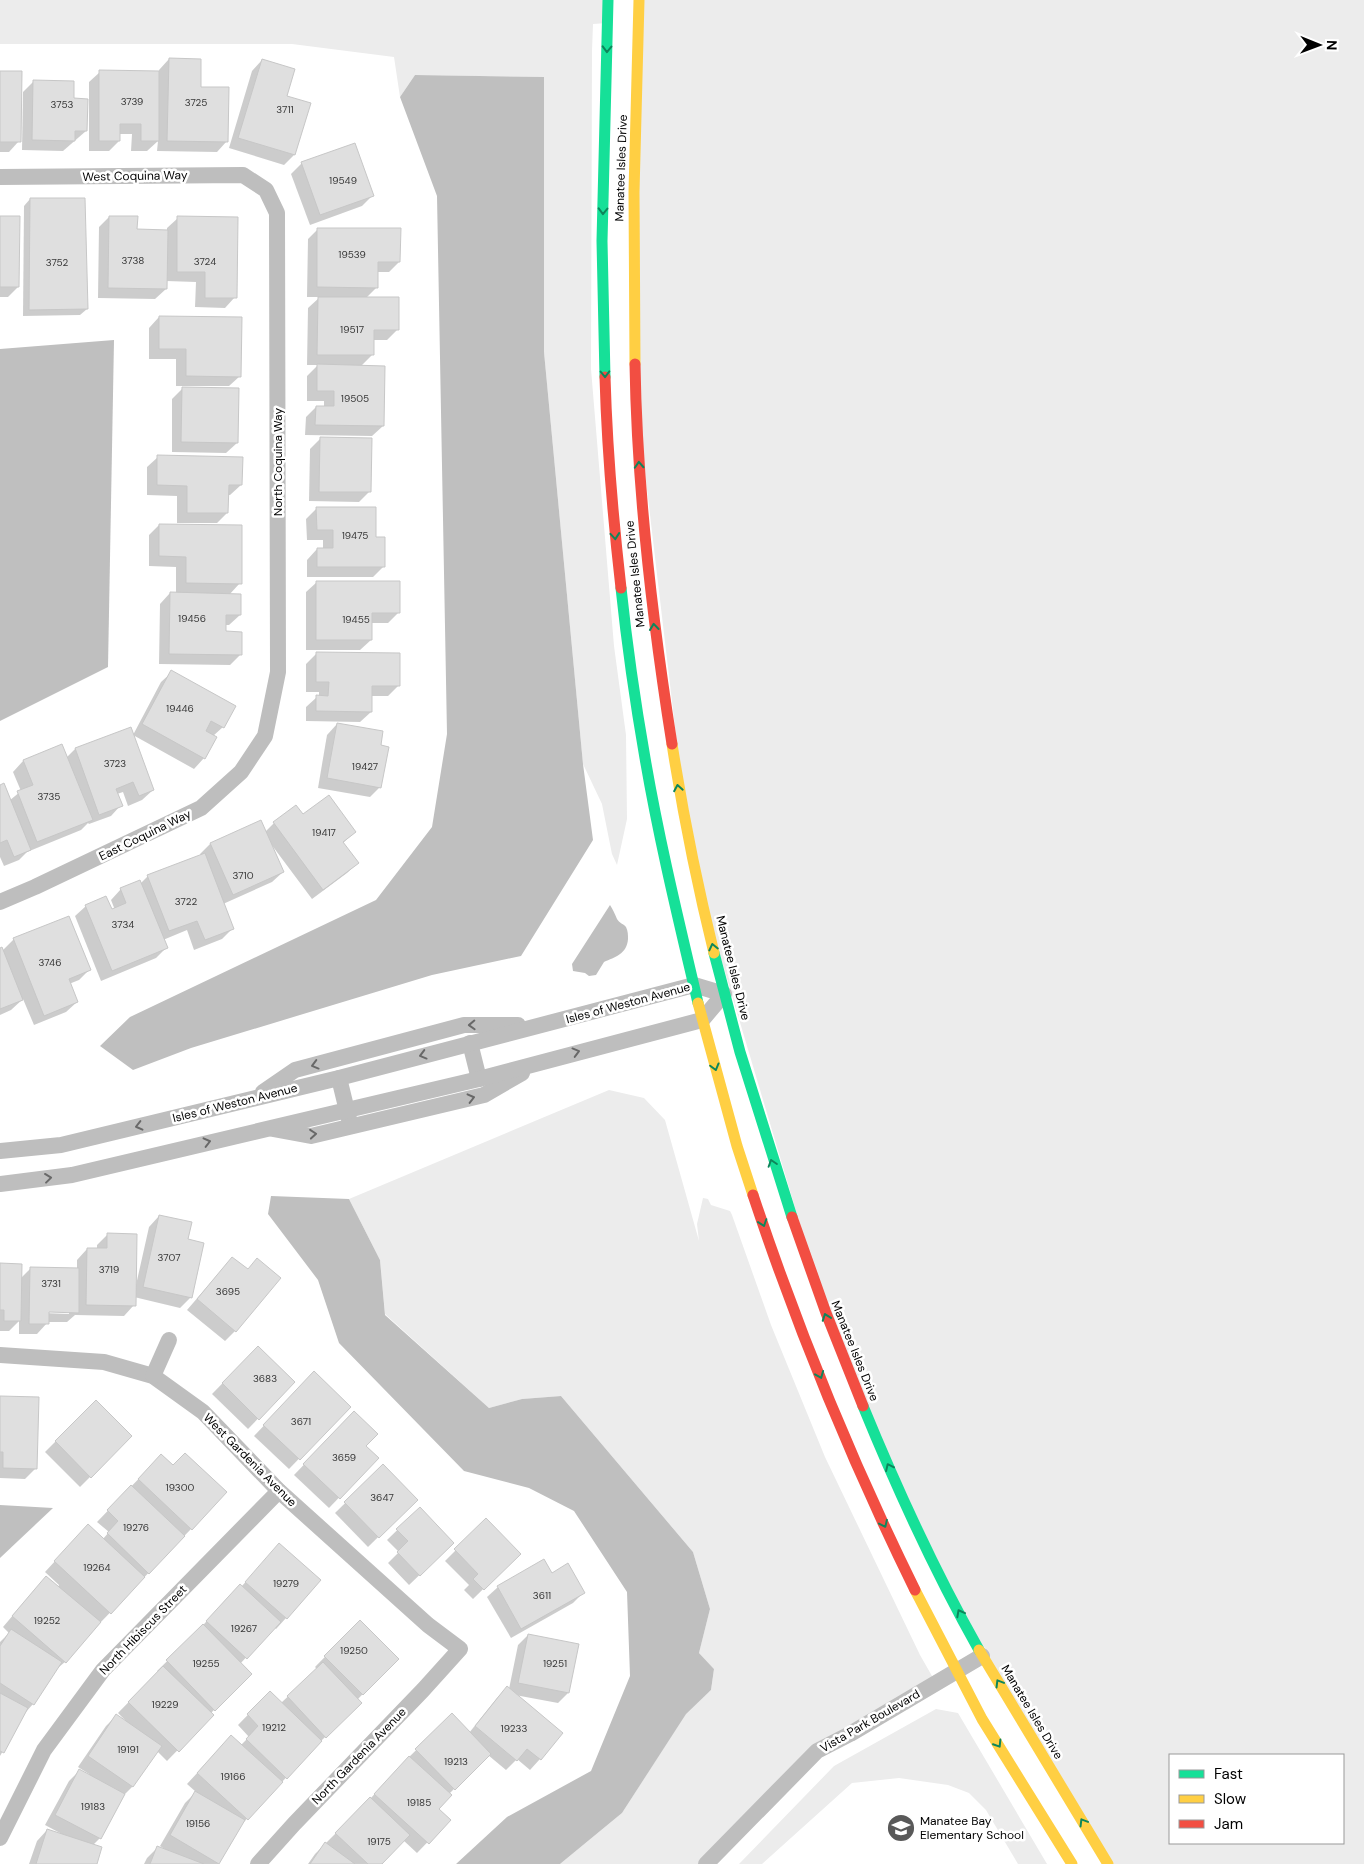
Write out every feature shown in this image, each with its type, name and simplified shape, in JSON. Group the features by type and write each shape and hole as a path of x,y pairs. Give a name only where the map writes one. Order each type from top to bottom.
{"street":[{"name":"Manatee Isles Drive","path":"608,0 602,251 606,415 615,539 629,661 645,759 665,859 702,1020 737,1146 777,1266 854,1459 914,1588 982,1719 1072,1864"},
{"name":"Manatee Isles Drive","path":"639,0 632,248 634,379 642,511 657,649 673,758 690,854 724,994 771,1159 834,1339 884,1456 937,1569 982,1656 1108,1864"},
{"name":"West Coquina Way","path":"0,178 242,175 266,190"},
{"name":"North Coquina Way","path":"265,736 278,672 277,213 266,190"},
{"name":"East Coquina Way","path":"0,902 201,808 241,772 265,736"},
{"name":"Isles of Weston Avenue","path":"0,1151 61,1144 256,1098 694,985 724,994"},
{"path":"0,1184 72,1175 479,1079 702,1020 724,994"},
{"path":"256,1098 295,1070 464,1025 538,1026"},
{"path":"470,1043 479,1079"},
{"path":"265,1128 311,1136 351,1127 484,1095 544,1061"},
{"path":"339,1078 351,1127"},
{"path":"152,1376 170,1340"},
{"name":"West Gardenia Avenue","path":"0,1355 104,1362 152,1376 203,1412 279,1491 428,1624 460,1649"},
{"name":"North Hibiscus Street","path":"0,1838 44,1750 103,1670 279,1491"},
{"name":"North Gardenia Avenue","path":"258,1864 294,1824 417,1697 460,1649"},
{"name":"Vista Park Boulevard","path":"706,1864 817,1751 850,1734 982,1656"}],"shaded area":[{"path":"0,0 608,0 607,23 593,24 591,369 614,646 626,735 627,819 617,865 612,854 602,804 583,764 544,352 544,77 415,75 400,97 394,57 292,44 0,44"},
{"path":"639,0 1364,0 1364,1864 1108,1864 982,1656 834,1339 690,854 634,379"},
{"path":"415,75 544,77 544,352 583,764 593,840 521,956 432,975 191,1048 133,1070 100,1046 130,1017 376,900 432,827 447,734 437,196 400,97"},
{"path":"114,340 108,667 0,721 0,349"},
{"path":"610,905 618,920 627,929 628,939 623,952 604,962 596,975 589,976 585,973 573,971 572,964"},
{"path":"609,1090 644,1098 665,1120 699,1241 697,1224 703,1198 708,1199 711,1205 730,1211 771,1325 825,1457 920,1655 936,1683 817,1751 706,1864 560,1864 622,1813 686,1713 711,1690 714,1669 699,1653 710,1609 693,1552 561,1396 522,1399 489,1408 385,1314 380,1260 349,1199"},
{"path":"271,1196 349,1199 380,1260 385,1315 489,1408 522,1399 561,1396 693,1552 710,1609 699,1653 714,1669 711,1690 686,1714 622,1813 560,1864 456,1864 507,1817 591,1771 630,1676 627,1592 574,1511 529,1488 464,1471 339,1343 318,1280 268,1214"},
{"path":"0,1505 53,1508 0,1558"},
{"path":"936,1709 958,1713 1047,1864 1018,1864 986,1810 969,1793 948,1785 899,1778 852,1783 762,1864 739,1864 834,1766"}],"building":[{"path":"169,58 201,59 201,87 229,87 228,142 167,141"},
{"path":"262,59 295,69 287,96 311,103 295,155 238,138"},
{"path":"99,70 159,71 159,141 141,141 141,124 120,124 120,141 99,141"},
{"path":"0,71 22,71 21,142 0,142"},
{"path":"33,80 74,81 74,98 88,99 87,131 75,131 75,141 32,140"},
{"path":"355,143 374,196 320,215 301,162"},
{"path":"30,198 85,198 88,309 29,310"},
{"path":"0,216 20,216 19,287 0,287"},
{"path":"109,216 138,216 137,229 168,230 167,289 108,288"},
{"path":"177,216 238,217 237,298 205,298 205,272 177,272"},
{"path":"317,228 401,228 400,262 378,262 378,288 317,287"},
{"path":"318,297 399,297 399,330 374,330 374,355 317,355"},
{"path":"159,316 242,317 241,377 186,376 186,349 159,349"},
{"path":"317,364 385,366 384,426 315,425 316,406 334,406 334,391 317,391"},
{"path":"182,387 239,388 238,443 181,442"},
{"path":"320,437 372,438 371,492 319,492"},
{"path":"157,455 243,457 242,485 229,485 228,513 187,513 187,486 157,485"},
{"path":"316,507 376,507 376,537 385,537 385,567 317,567 317,548 333,548 333,530 317,530"},
{"path":"159,524 242,525 242,584 186,583 186,557 159,556"},
{"path":"316,581 400,581 400,613 372,613 372,640 316,640"},
{"path":"170,592 241,594 241,615 226,615 226,631 242,632 242,655 169,654"},
{"path":"316,652 400,653 400,686 372,686 372,712 316,711 316,695 328,696 329,682 316,682"},
{"path":"171,670 236,706 224,728 211,721 206,731 217,737 205,759 142,724"},
{"path":"337,723 383,731 381,745 389,747 381,788 327,778"},
{"path":"131,727 154,790 139,796 133,782 116,789 123,806 99,815 75,748"},
{"path":"62,744 93,820 37,842 17,791 33,785 23,760"},
{"path":"4,783 31,850 14,857 7,840 0,843 0,785"},
{"path":"329,795 356,832 343,842 359,863 323,890 273,822 296,805 303,814"},
{"path":"261,820 284,872 233,895 210,843"},
{"path":"205,853 234,929 205,940 197,921 169,931 147,875"},
{"path":"140,880 168,948 112,971 85,905 106,896 112,909 126,903 120,888"},
{"path":"69,916 91,970 69,979 78,1002 44,1016 13,938"},
{"path":"2,947 23,1000 0,1009 0,948"},
{"path":"159,1215 192,1222 188,1239 204,1243 192,1298 143,1287"},
{"path":"107,1233 137,1234 136,1306 86,1305 87,1248 107,1248"},
{"path":"232,1257 248,1269 257,1258 281,1278 236,1332 197,1299"},
{"path":"0,1263 22,1264 21,1321 4,1321 4,1310 0,1310"},
{"path":"30,1267 79,1268 79,1313 49,1312 49,1324 29,1324"},
{"path":"258,1346 295,1382 259,1420 222,1383"},
{"path":"314,1371 351,1407 300,1460 263,1425"},
{"path":"0,1396 39,1397 37,1469 3,1468 3,1452 0,1452"},
{"path":"96,1400 132,1436 91,1478 55,1441"},
{"path":"354,1411 378,1434 366,1446 379,1458 340,1499 303,1464"},
{"path":"185,1453 227,1492 192,1530 138,1479 161,1454 173,1465"},
{"path":"383,1464 418,1500 379,1538 344,1502"},
{"path":"131,1485 185,1536 149,1574 107,1533 118,1521 107,1510"},
{"path":"420,1507 454,1543 420,1576 397,1552 408,1541 396,1529"},
{"path":"486,1518 521,1554 484,1590 473,1579 478,1574 454,1549"},
{"path":"88,1524 145,1577 111,1614 54,1561"},
{"path":"279,1543 321,1580 287,1619 245,1582"},
{"path":"544,1559 552,1573 568,1563 585,1593 521,1629 497,1586"},
{"path":"46,1576 101,1622 66,1663 12,1616"},
{"path":"240,1584 281,1622 247,1659 206,1621"},
{"path":"360,1620 399,1659 363,1695 324,1656"},
{"path":"203,1624 252,1674 215,1711 166,1660"},
{"path":"11,1629 62,1662 34,1705 0,1683 0,1646"},
{"path":"528,1634 579,1644 569,1693 518,1683"},
{"path":"323,1662 362,1703 326,1738 287,1696"},
{"path":"163,1666 214,1715 179,1752 128,1702"},
{"path":"507,1686 563,1733 541,1760 527,1749 517,1761 475,1726"},
{"path":"270,1691 322,1741 287,1779 246,1739 258,1726 247,1714"},
{"path":"0,1693 28,1708 4,1753 0,1751"},
{"path":"452,1713 491,1754 455,1790 415,1749"},
{"path":"116,1714 162,1746 133,1787 88,1756"},
{"path":"231,1735 283,1782 248,1820 197,1773"},
{"path":"409,1756 452,1795 439,1809 451,1820 429,1844 374,1794"},
{"path":"79,1769 125,1794 101,1839 55,1815"},
{"path":"195,1791 245,1820 219,1864 170,1835"},
{"path":"370,1797 410,1835 382,1864 368,1864 335,1833"},
{"path":"47,1829 102,1847 97,1864 36,1864"},
{"path":"325,1842 355,1864 310,1864"},
{"path":"157,1846 204,1864 150,1864"}],"traffic: fast":[{"path":"605,377 602,241 608,0"},
{"path":"621,588 641,737 670,881 698,1003"},
{"path":"714,953 740,1052 792,1217"},
{"path":"863,1406 917,1530 979,1650"}],"traffic: slow":[{"path":"635,364 634,192 639,0"},
{"path":"672,744 691,849 714,953"},
{"path":"698,1003 737,1146 753,1195"},
{"path":"915,1590 982,1719 1072,1864"},
{"path":"979,1650 1108,1864"}],"traffic: jam":[{"path":"635,364 642,507 652,602 672,744"},
{"path":"605,377 611,483 621,588"},
{"path":"753,1195 788,1296 827,1395 869,1493 915,1590"},
{"path":"792,1217 826,1313 863,1406"}],"place":[{"name":"Manatee Bay Elementary School","path":"901,1828"}]}
